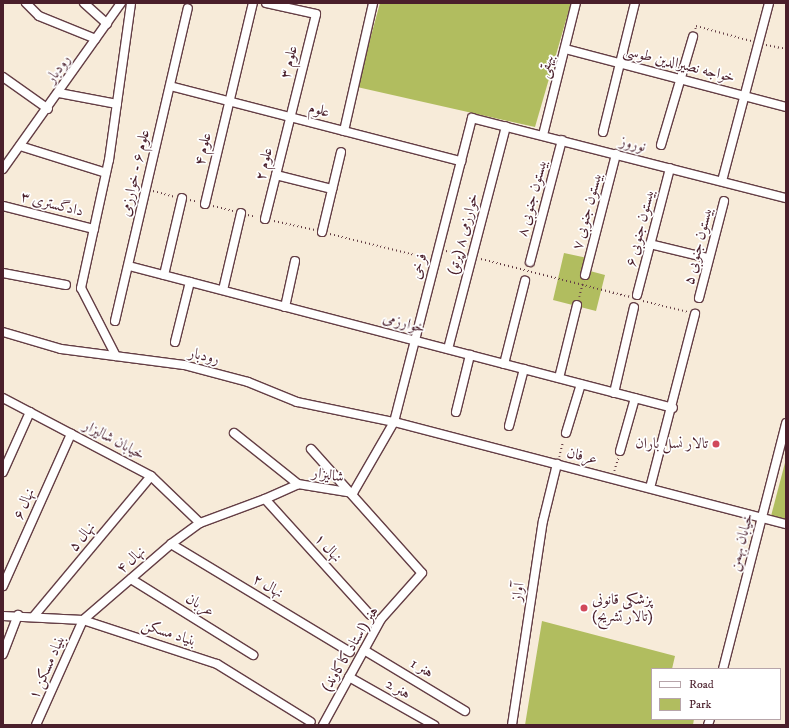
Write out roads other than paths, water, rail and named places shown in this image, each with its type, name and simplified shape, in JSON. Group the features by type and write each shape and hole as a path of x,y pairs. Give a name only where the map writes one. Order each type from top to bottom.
{"street":[{"path":"26,3 39,16 96,40"},
{"path":"84,3 107,24"},
{"name":"رودبار","path":"3,169 6,158 20,146 48,109 121,3"},
{"path":"116,356 81,288 106,173 131,3"},
{"name":"علوم ۴","path":"205,204 253,3"},
{"name":"علوم ۳","path":"266,3 316,14 291,117"},
{"path":"344,131 373,3"},
{"name":"بیهقی","path":"543,136 576,3"},
{"path":"603,132 635,3"},
{"path":"722,181 769,3"},
{"name":"علوم ۶ - خوارزمی","path":"115,321 188,8"},
{"path":"661,145 693,37"},
{"name":"خواجه نصیرالدین طوسی","path":"565,48 786,107"},
{"path":"3,77 48,109"},
{"name":"علوم","path":"170,86 461,161"},
{"path":"59,93 117,104"},
{"name":"علوم ۲","path":"265,219 291,117"},
{"name":"نوروز","path":"472,118 786,198"},
{"name":"فرخی","path":"394,422 472,118"},
{"name":"خوارزمی ۸ (پرتو)","path":"448,349 506,126"},
{"name":"بیستون جنوبی ۸","path":"530,262 562,140"},
{"path":"20,146 106,173"},
{"path":"322,232 341,152"},
{"name":"بیستون جنوبی ۷","path":"584,274 616,154"},
{"name":"بیستون جنوبی ۶","path":"637,295 670,168"},
{"path":"276,175 332,189"},
{"path":"164,275 182,198"},
{"name":"بیستون جنوبی ۵","path":"699,298 708,258 724,201"},
{"name":"دادگستری ۳","path":"3,206 94,229"},
{"path":"223,290 241,213"},
{"path":"650,244 708,258"},
{"path":"285,307 295,260"},
{"name":"خوارزمی","path":"129,266 673,408"},
{"path":"3,273 66,285"},
{"path":"504,364 525,281"},
{"path":"175,342 190,282"},
{"path":"559,378 577,305"},
{"path":"614,392 634,307"},
{"path":"650,488 673,408 695,314"},
{"name":"رودبار","path":"3,332 61,349 184,366 248,382 297,402 394,422"},
{"path":"456,412 470,355"},
{"path":"509,426 524,369"},
{"path":"566,433 580,384"},
{"name":"خیابان شالیزار","path":"3,398 151,476 200,523"},
{"path":"620,451 636,398"},
{"path":"3,472 30,412"},
{"name":"عرفان","path":"394,422 786,524"},
{"name":"شالیزار","path":"200,523 265,499 298,484 352,493 394,422"},
{"name":"خیابان بهمن","path":"723,668 786,423"},
{"path":"234,433 298,484"},
{"name":"نهال ۶","path":"3,586 71,434"},
{"path":"311,449 352,493"},
{"name":"آواز","path":"512,725 543,521 556,464"},
{"name":"نهال ۵","path":"34,616 151,476"},
{"name":"هنر (استاد کاکاوند)","path":"323,725 381,620 422,573 352,493"},
{"name":"نهال ۱","path":"265,499 370,615"},
{"name":"نهال ۴","path":"83,620 171,544 200,523"},
{"name":"نهال ۲","path":"171,544 350,652"},
{"name":"عربان","path":"132,579 253,655"},
{"path":"3,654 18,615"},
{"name":"بنیاد مسکن","path":"3,616 18,615 83,620 217,664 311,722"},
{"name":"بنیاد مسکن ۱","path":"36,725 83,620"},
{"name":"هنر 1","path":"364,650 465,711"},
{"name":"هنر 2","path":"349,677 434,725"}],"place":[{"name":"تالار نسل باران","path":"716,444"},
{"name":"پزشکی قانونی (تالار تشریح)","path":"584,608"}]}
